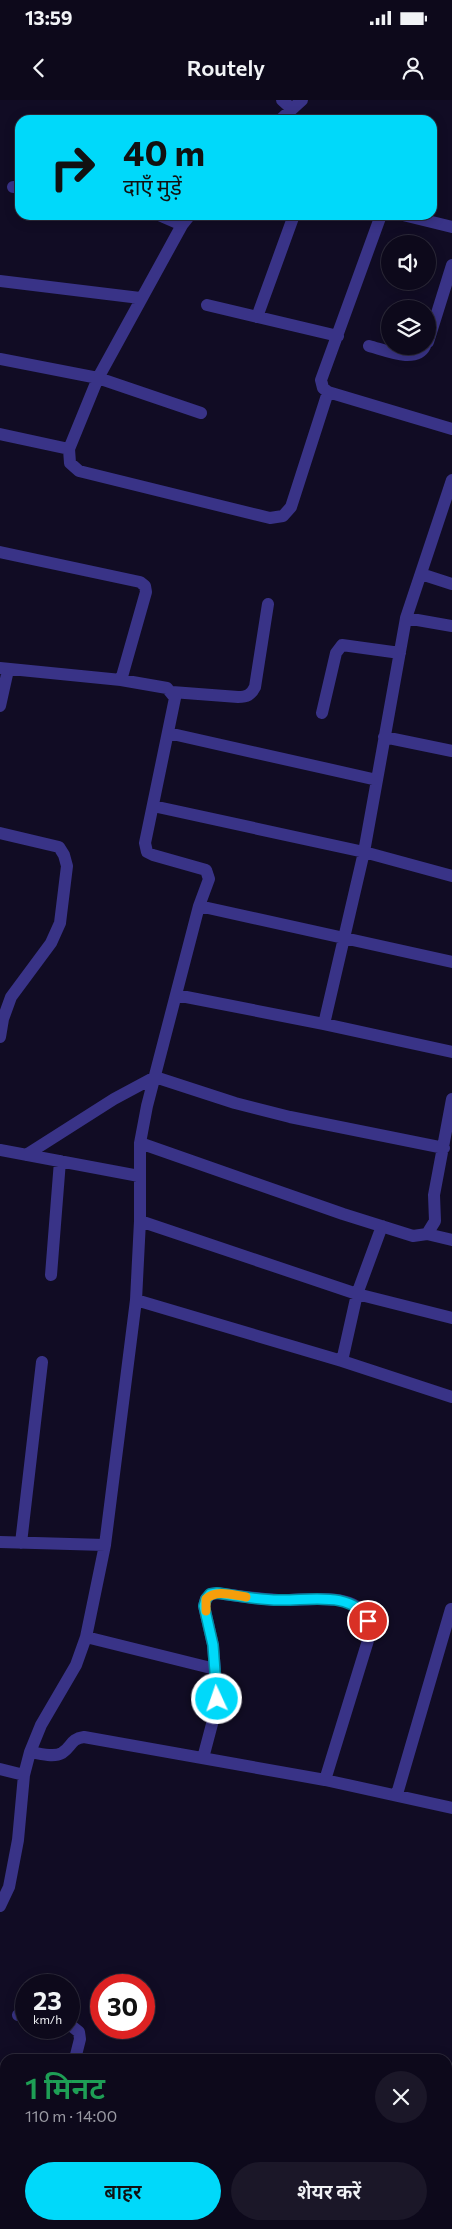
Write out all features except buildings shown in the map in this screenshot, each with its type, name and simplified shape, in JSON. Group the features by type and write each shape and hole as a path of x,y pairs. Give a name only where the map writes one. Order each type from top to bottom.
{"street":[{"path":"282,100 292,109"},
{"path":"286,115 302,100"},
{"path":"169,220 182,226"},
{"path":"186,220 140,298 98,378 69,449 70,463 79,472 270,518 283,516 291,507 328,392"},
{"path":"258,317 292,220"},
{"path":"380,220 321,380 323,388 328,392 452,429"},
{"path":"423,220 452,227"},
{"path":"436,316 452,265"},
{"path":"0,282 140,298"},
{"path":"207,305 338,336"},
{"path":"369,346 381,349"},
{"path":"0,359 98,378 201,413"},
{"path":"0,434 69,449"},
{"path":"324,1024 364,852 406,618 451,484"},
{"path":"0,552 140,582 145,586 146,592 121,680"},
{"path":"421,574 452,584"},
{"path":"172,692 238,697 252,693 268,604"},
{"path":"406,618 452,626"},
{"path":"322,713 336,653 342,645 400,653"},
{"path":"0,706 4,669 121,680 167,688 172,692 175,698 144,843 147,852 206,870 209,879 199,906 154,1077 140,1143 140,1221 136,1300 105,1545 86,1637 76,1665 40,1725 30,1752 24,1775 18,1840 9,1887 0,1906"},
{"path":"168,733 377,780"},
{"path":"384,737 452,751"},
{"path":"153,806 364,852 452,876"},
{"path":"0,833 58,847 64,855 67,866 60,923 51,942 11,997 3,1019 0,1037"},
{"path":"199,906 452,962"},
{"path":"176,995 324,1024 452,1052"},
{"path":"26,1155 114,1099 154,1077 235,1103 444,1148"},
{"path":"427,1234 435,1221 434,1195 452,1099"},
{"path":"140,1143 413,1236 427,1234 452,1240"},
{"path":"0,1150 139,1176"},
{"path":"51,1275 60,1161"},
{"path":"140,1221 357,1294 452,1318"},
{"path":"342,1361 357,1294 382,1226"},
{"path":"136,1300 342,1361 452,1397"},
{"path":"21,1543 42,1362"},
{"path":"0,1542 105,1545"},
{"path":"203,1758 217,1699 213,1645 204,1606 206,1599 210,1594 217,1593 279,1600 329,1599 351,1604 363,1612 368,1621 370,1634 325,1780"},
{"path":"397,1794 451,1609"},
{"path":"86,1637 215,1669"},
{"path":"30,1752 54,1755 61,1753 72,1741 84,1737 325,1780 397,1794 452,1808"},
{"path":"0,1769 24,1775"},
{"path":"76,2054 80,2039"}],"slow traffic":[{"path":"206,1611 204,1606 210,1594 217,1593 246,1597"}],"route":[{"path":"217,1699 213,1645 204,1606 210,1594 217,1593 279,1600 329,1599 351,1604 363,1612 368,1621"}]}
